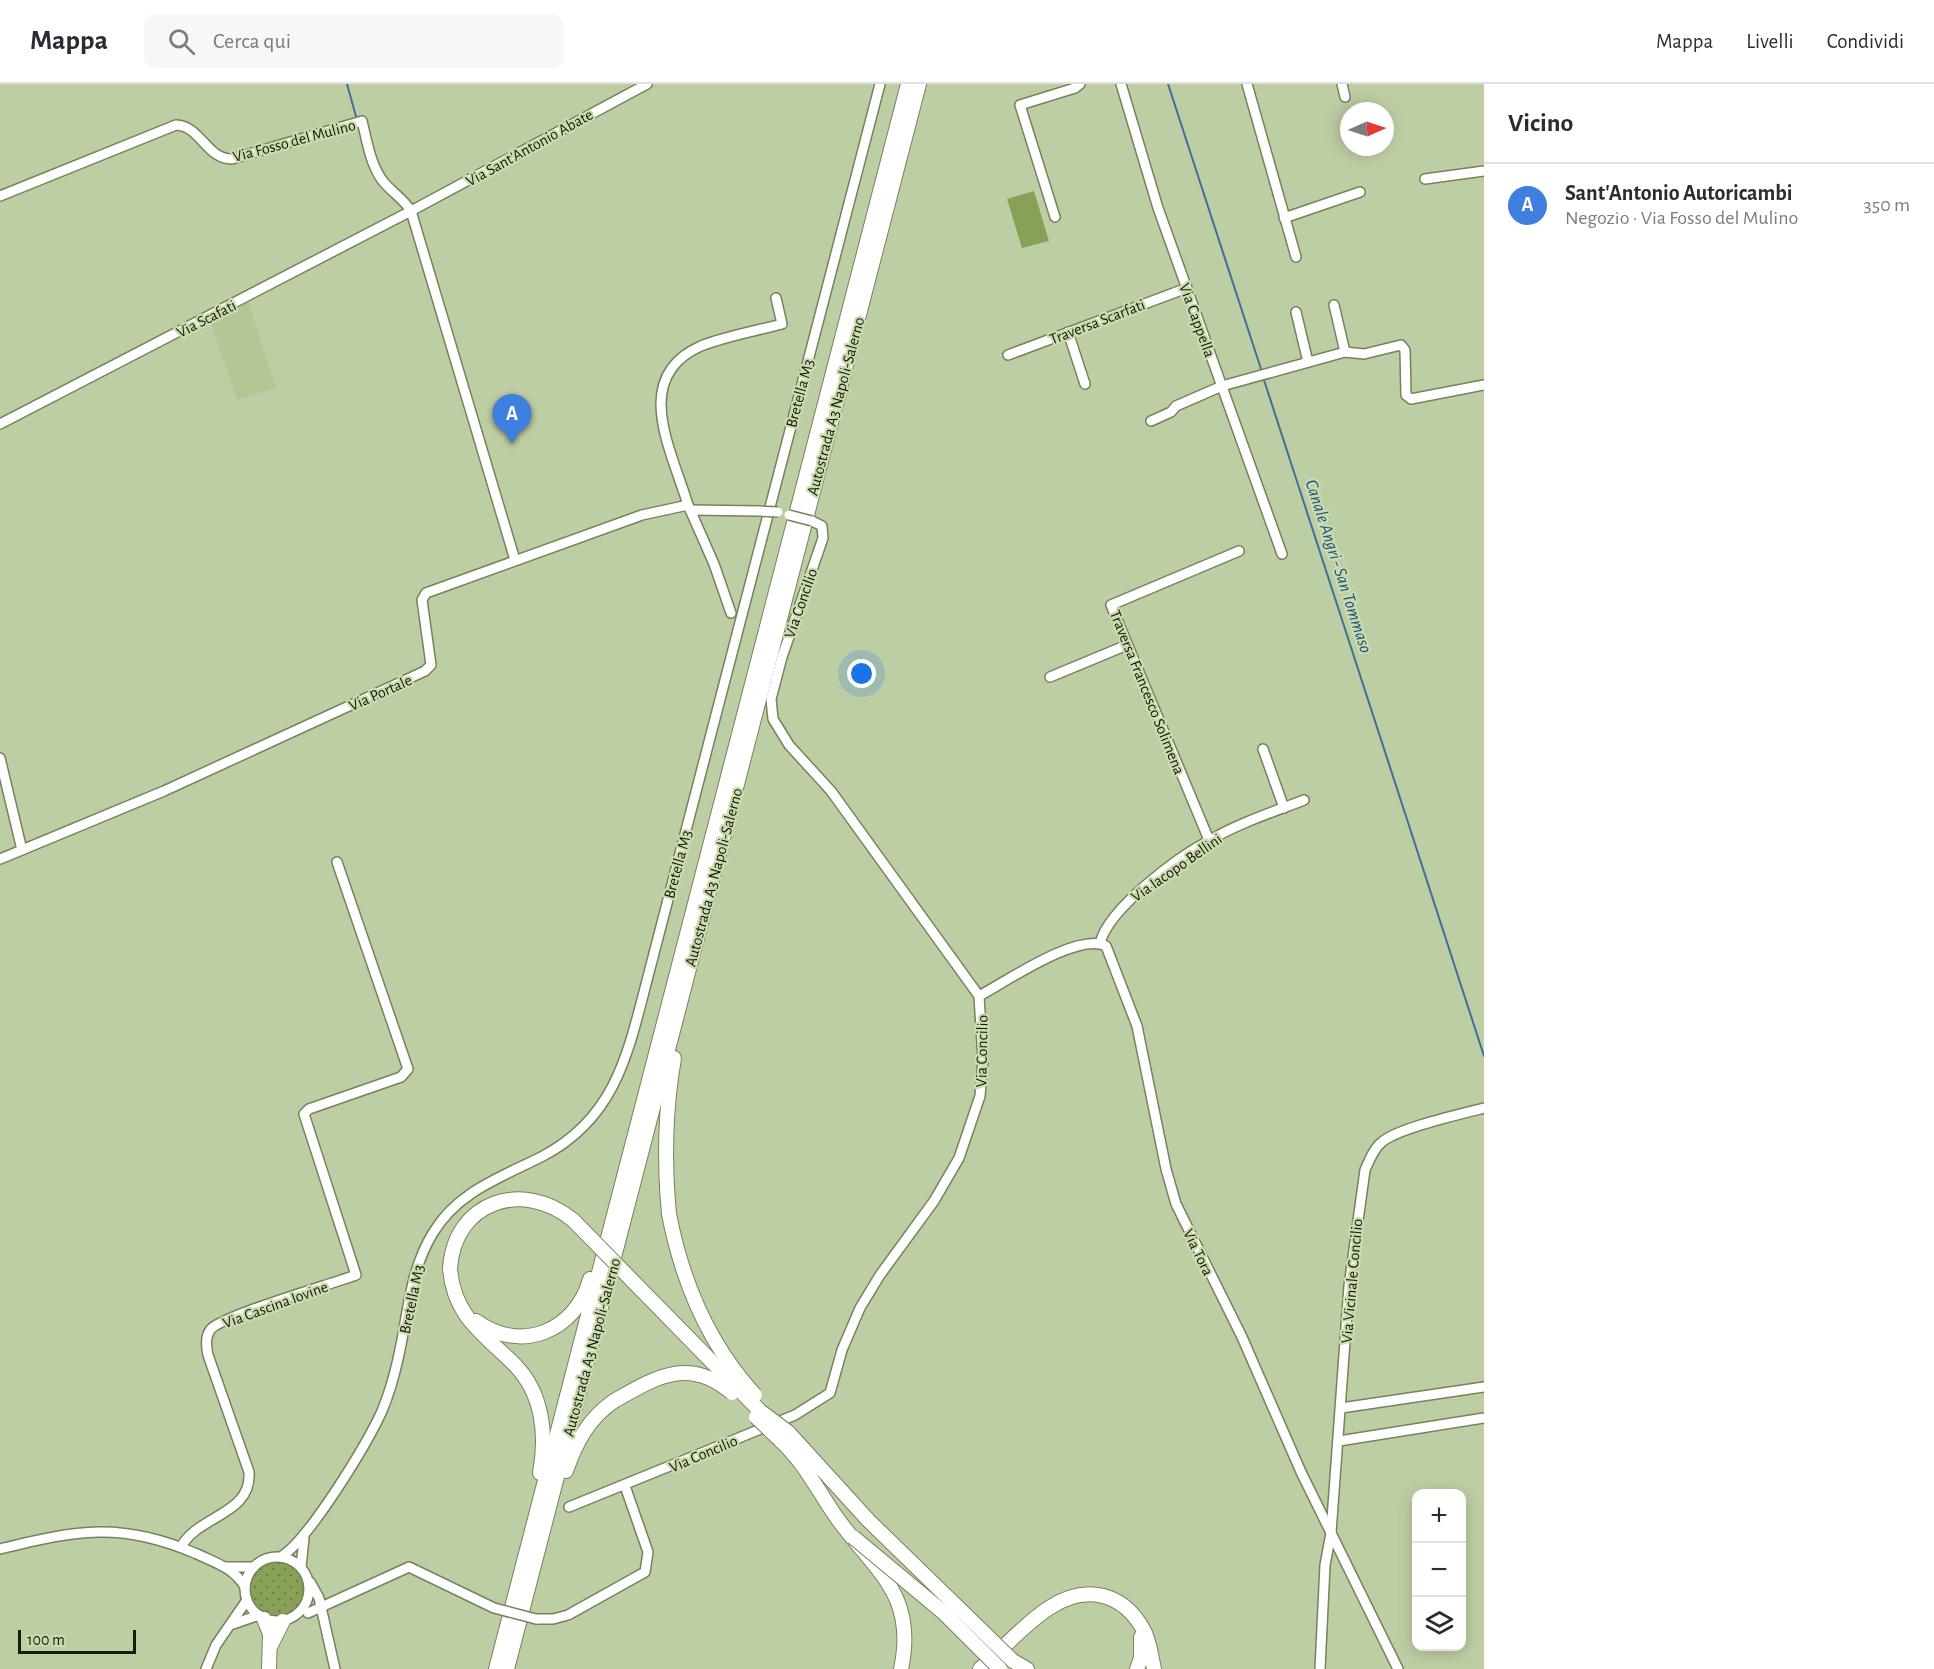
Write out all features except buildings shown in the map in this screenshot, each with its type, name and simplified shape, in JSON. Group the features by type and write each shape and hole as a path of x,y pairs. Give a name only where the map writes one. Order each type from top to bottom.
{"highway":[{"name":"Autostrada A3 Napoli-Salerno","path":"507,1669 521,1594 627,1166 908,84"},
{"name":"Autostrada A3 Napoli-Salerno","path":"496,1669 521,1594 705,905 919,84"},
{"path":"705,905 692,987 670,1079 665,1146 669,1214 679,1260 701,1316 735,1371 784,1436 837,1518 891,1587 901,1611 905,1644 901,1669"},
{"path":"463,1311 485,1328 518,1338 543,1334 565,1322 582,1300 589,1284 602,1235 627,1166"},
{"path":"521,1594 528,1520 542,1459 541,1417 534,1391 526,1379 516,1366 471,1324 456,1300 450,1269 454,1244 461,1230 483,1209 507,1199 521,1198 548,1204 573,1220 868,1520 1017,1665 1027,1669"},
{"path":"521,1594 544,1550 564,1478 576,1445 594,1418 614,1401 661,1376 692,1373 724,1386 784,1436"},
{"path":"853,1537 939,1608 1000,1669"},
{"path":"980,1669 1038,1616 1070,1597 1091,1593 1113,1598 1131,1610 1148,1639 1154,1669"},
{"path":"262,1617 270,1634 269,1669"},
{"path":"1137,1620 1142,1640 1137,1669"},
{"path":"270,1647 284,1621"}],"street":[{"name":"Via Sant'Antonio Abate","path":"411,212 647,84"},
{"name":"Bretella M3","path":"282,1556 303,1538 382,1411 399,1357 411,1284 421,1255 433,1232 443,1218 469,1194 543,1156 577,1133 602,1106 620,1074 639,1010 880,84"},
{"path":"1055,217 1020,105 1075,88 1080,84"},
{"name":"Via Cappella","path":"1121,84 1158,208 1282,554"},
{"path":"1247,84 1296,257"},
{"path":"1342,84 1346,97"},
{"name":"Via Fosso del Mulino","path":"0,196 176,125 191,130 216,157 232,159 357,122 373,164 383,181 405,202 411,212 515,560"},
{"path":"1425,179 1484,171"},
{"path":"1284,218 1360,192"},
{"name":"Via Scafati","path":"0,424 411,212"},
{"name":"Traversa Scarfati","path":"1008,355 1187,288"},
{"path":"731,613 714,564 689,508 660,409 662,385 673,365 697,349 782,324 776,298"},
{"path":"1334,305 1345,352"},
{"path":"1296,312 1308,362"},
{"path":"1068,333 1085,384"},
{"path":"1151,420 1171,412 1176,406 1222,386 1345,352 1364,354 1401,345 1404,346 1406,395 1411,399 1484,385"},
{"name":"Via Portale","path":"0,859 164,791 425,671 431,664 431,656 423,596 430,591 642,515 689,508"},
{"name":"Via Concilio","path":"569,1507 626,1486 795,1415 830,1393 842,1350 860,1308 948,1179 967,1137 982,1079 979,996 831,790 789,745 773,719 771,699 782,657 823,538 822,526 778,512 689,508"},
{"name":"Traversa Francesco Solimena","path":"1209,840 1111,605 1239,551"},
{"path":"1050,678 1126,645"},
{"path":"1263,749 1284,808"},
{"path":"0,758 22,850"},
{"name":"Via Iacopo Bellini","path":"1100,943 1106,926 1128,901 1150,882 1209,840 1304,800"},
{"name":"Via Cascina Iovine","path":"181,1547 191,1533 239,1503 250,1482 249,1472 208,1355 206,1339 210,1330 232,1317 356,1275 304,1114 309,1109 400,1077 408,1069 337,862"},
{"path":"979,996 1076,945 1096,941 1100,943"},
{"name":"Via Tora","path":"1100,943 1106,946 1137,1026 1166,1169 1176,1204 1242,1336 1278,1422 1398,1669"},
{"name":"Via Vicinale Concilio","path":"1320,1669 1324,1565 1331,1533 1361,1186 1370,1158 1382,1141 1417,1127 1484,1108"},
{"path":"1341,1408 1484,1387"},
{"path":"1339,1442 1484,1418"},
{"path":"233,1624 262,1617 284,1621 297,1614 321,1608 335,1599 409,1567 494,1608 537,1619 554,1619 568,1615 645,1572 648,1552 626,1486"},
{"path":"0,1549 54,1536 96,1531 135,1534 181,1547 226,1567 245,1587"},
{"name":"Bretella M3","path":"302,1567 303,1538"},
{"path":"262,1617 247,1600 245,1587 248,1575 254,1567 267,1558 282,1556 302,1567 315,1590 335,1669"},
{"path":"226,1567 254,1567"},
{"path":"297,1614 309,1595 309,1580"},
{"path":"315,1590 326,1599 335,1599"},
{"path":"206,1669 216,1645 233,1624 247,1600"},
{"path":"308,1613 317,1618 326,1633"}],"shaded area":[{"path":"1034,191 1049,241 1022,248 1007,199"},
{"path":"248,301 276,388 237,400 210,321"},
{"path":"277,1562 287,1564 296,1570 302,1579 304,1589 302,1599 296,1608 287,1614 277,1616 267,1614 258,1608 252,1599 250,1589 252,1579 258,1570 267,1564"}],"waterway":[{"path":"347,84 357,120"},
{"name":"Canale Angri - San Tommaso","path":"1168,84 1262,372"},
{"name":"Canale Angri - San Tommaso","path":"1263,377 1484,1056"}],"place":[{"name":"Sant'Antonio Autoricambi","path":"512,444"}]}
